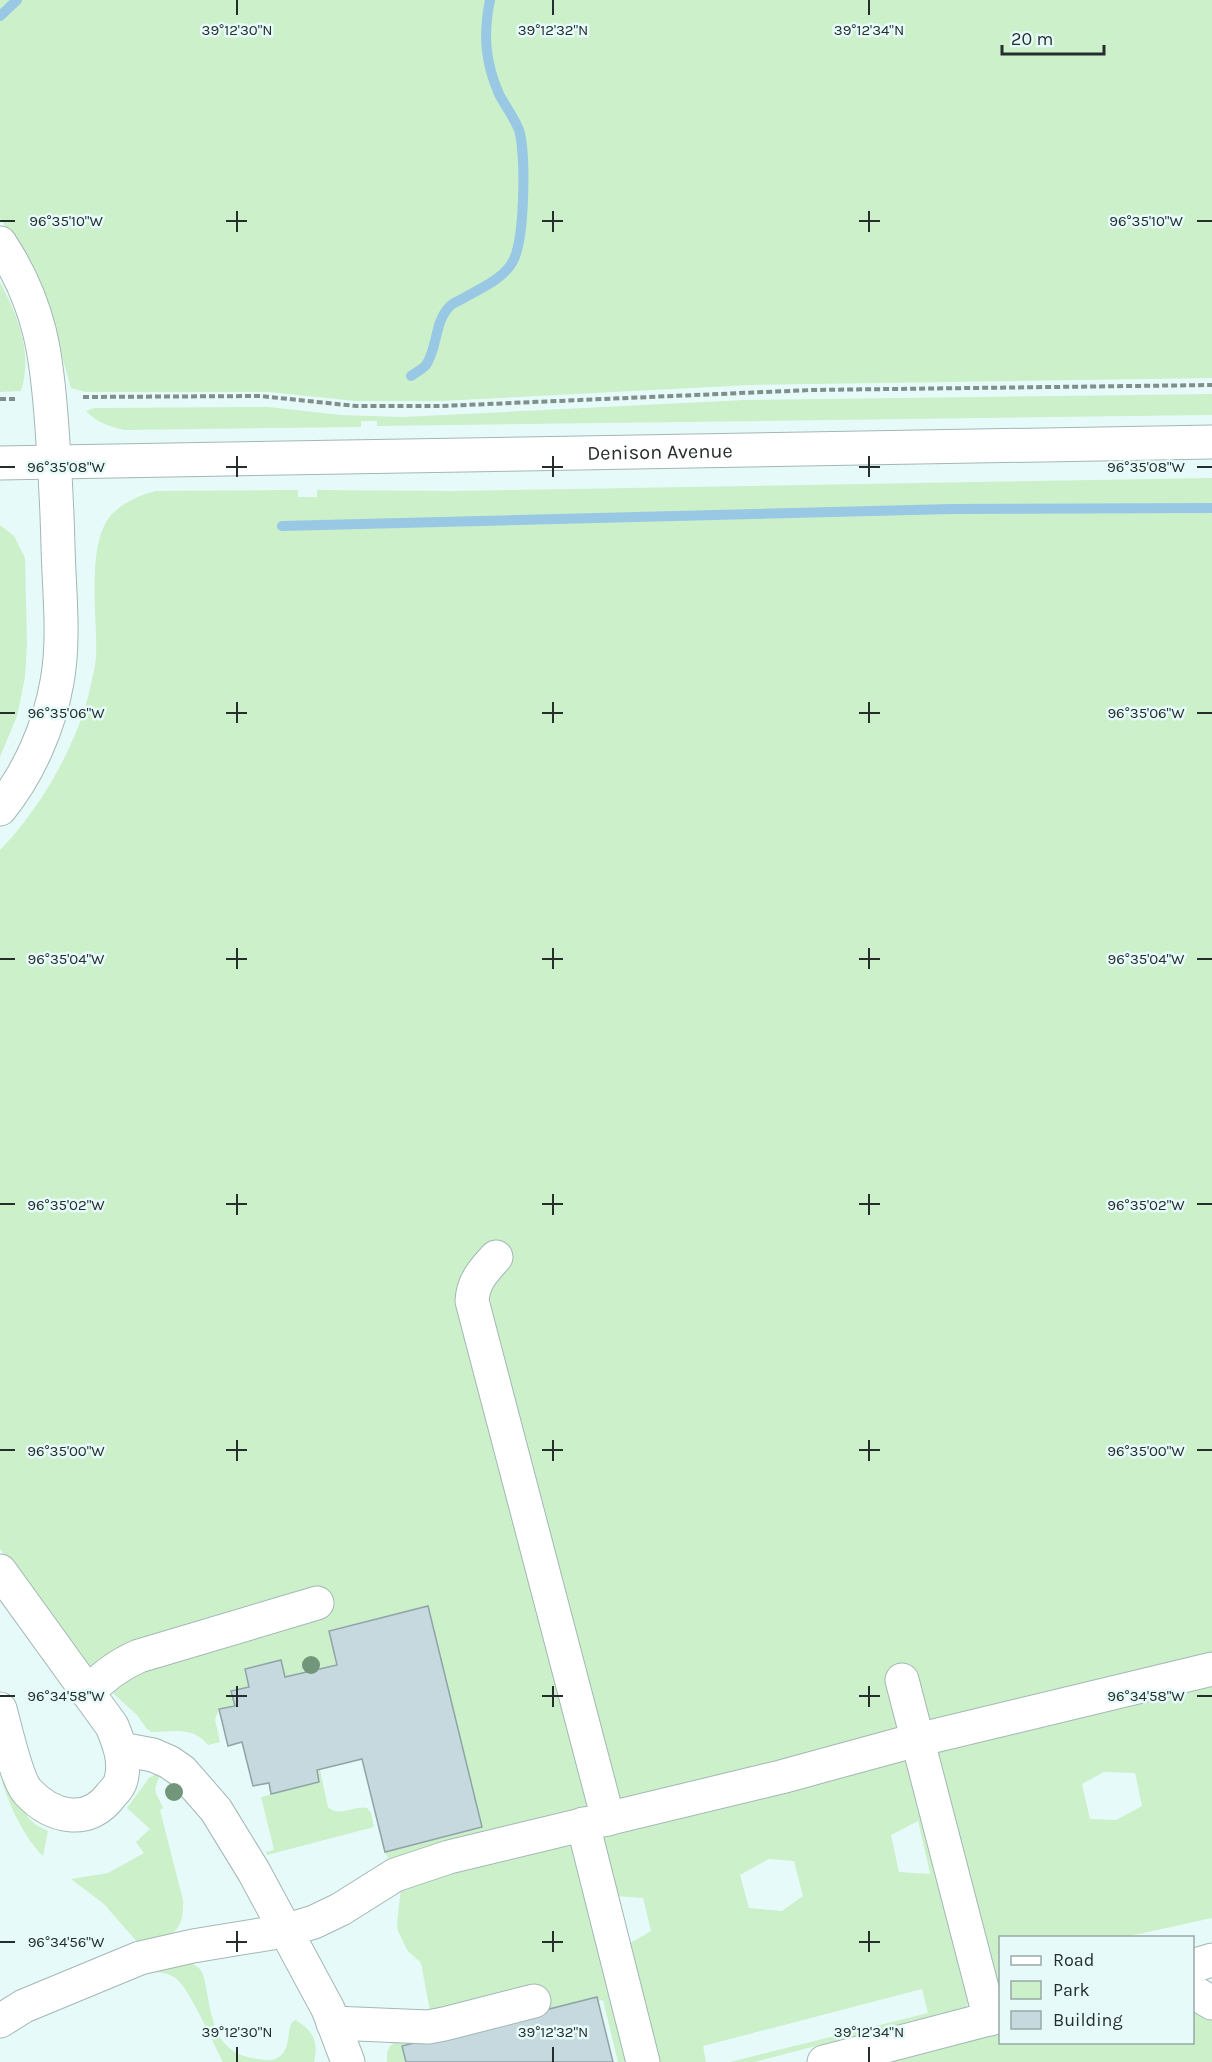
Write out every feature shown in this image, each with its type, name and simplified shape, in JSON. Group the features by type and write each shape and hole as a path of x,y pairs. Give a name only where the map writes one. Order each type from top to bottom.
{"street":[{"path":"0,243 13,262 26,290 37,318 45,350 55,462 60,634 57,681 46,725 30,763 0,809"},
{"name":"Denison Avenue","path":"0,463 1212,442"},
{"path":"496,1257 475,1282 472,1289 472,1301 595,1821 643,2062"},
{"path":"0,1571 112,1726 121,1749 121,1781 104,1806 86,1814 61,1814 45,1806 26,1791 0,1709"},
{"path":"88,1693 115,1668 139,1656 317,1603"},
{"path":"0,2021 24,2006 140,1958 314,1922 341,1909 387,1879 449,1857 1212,1669"},
{"path":"824,2062 995,2018 916,1741 902,1680"},
{"path":"121,1749 153,1755 169,1761 182,1771 216,1810 254,1872 328,2009 348,2062"},
{"path":"1194,1965 1212,1960"},
{"path":"1194,1992 1212,2003"},
{"path":"333,2023 428,2027 534,2001"}],"path":[{"path":"74,397 260,396 356,406 442,406 811,390 1212,385"},
{"path":"0,399 17,399"}],"green space":[{"path":"0,0 1212,0 1212,378 750,385 442,401 355,401 269,392 85,392 71,388 52,321 19,249 0,218"},
{"path":"0,282 13,308 22,335 25,363 21,391 0,392"},
{"path":"1212,394 1212,415 377,426 377,421 361,421 361,427 124,430 99,421 86,411 94,408 268,407 341,415 403,417 744,400"},
{"path":"1212,478 1212,1659 393,1868 385,1852 482,1827 428,1606 329,1630 337,1665 320,1669 316,1659 307,1659 302,1665 304,1673 285,1677 281,1660 245,1669 249,1687 231,1691 235,1706 219,1709 215,1719 220,1742 208,1745 196,1735 182,1731 151,1732 146,1728 137,1715 107,1688 52,1622 0,1549 0,850 44,794 68,751 85,706 96,657 95,582 98,543 112,514 132,500 156,491 298,490 298,497 317,497 317,490 452,491"},
{"path":"0,525 14,536 25,558 27,644 25,677 17,716 0,757"},
{"path":"1212,1678 1212,1918 1130,1936 999,1936 999,1996 937,1751","holes":["1104,1772 1135,1773 1142,1806 1116,1820 1090,1819 1082,1784"]},
{"path":"0,1744 23,1810 32,1822 48,1831 43,1856 23,1830 8,1798 1,1777"},
{"path":"907,1759 968,2002 967,2007 963,2010 754,2062 730,2062 928,2013 922,1989 703,2046 706,2062 651,2062 595,1833","holes":["918,1821 930,1874 899,1872 891,1835","769,1859 794,1861 803,1896 782,1911 749,1908 740,1875","614,1896 643,1898 651,1931 627,1945"]},
{"path":"317,1770 320,1770 328,1807 337,1811 367,1808 371,1813 374,1827 267,1855 266,1852 274,1850 261,1797 319,1782"},
{"path":"160,1775 156,1793 163,1808 160,1810 183,1900 183,1912 181,1922 172,1934 137,1942 104,1904 71,1879 108,1873 144,1853 136,1842 150,1829 127,1808 149,1778"},
{"path":"573,1836 633,2062 618,2062 603,2000 598,2001 597,1997 402,2046 406,2062 387,2062 390,2046 430,2011 421,1963 407,1950 398,1931 401,1888"},
{"path":"190,1962 203,1974 216,2029 230,2049 258,2059 275,2059 285,2050 290,2026 296,2020 307,2028 313,2037 316,2048 314,2062 223,2062 180,1982 166,1974 142,1973"},
{"path":"1194,2003 1212,2012 1212,2062 856,2062 999,2025 999,2044 1194,2044"}],"building":[{"path":"428,1606 482,1827 385,1852 362,1759 317,1770 319,1782 271,1794 269,1783 253,1786 242,1742 228,1746 219,1709 235,1706 231,1691 249,1687 245,1669 281,1660 285,1677 337,1665 329,1631"},
{"path":"597,1997 613,2062 406,2062 402,2046"}],"waterway":[{"path":"0,16 17,0"},
{"path":"411,376 423,368 430,358 441,319 450,306 504,273 513,261 517,250 522,216 523,157 519,130 499,94 488,59 486,25 490,0"},
{"path":"282,526 952,509 1212,508"}]}
